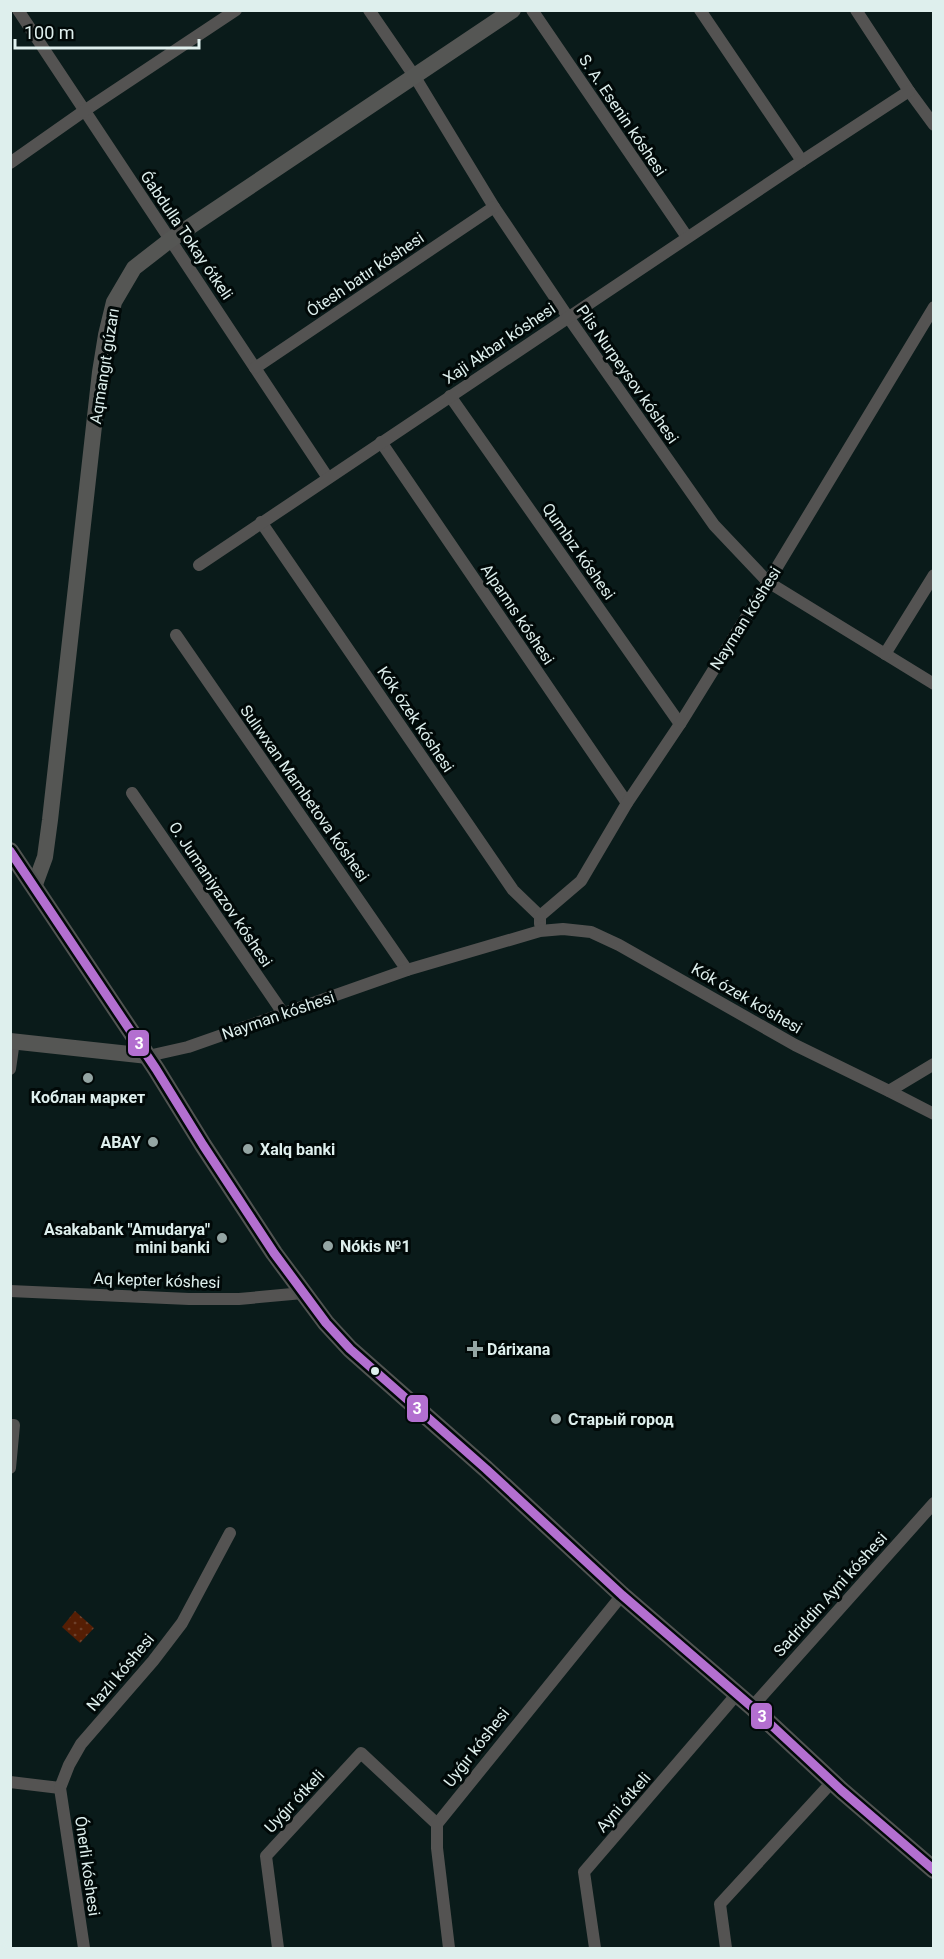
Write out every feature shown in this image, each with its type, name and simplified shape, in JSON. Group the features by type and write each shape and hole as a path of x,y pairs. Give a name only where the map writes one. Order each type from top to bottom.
{"main road":[{"path":"10,851 148,1056 274,1253 303,1293 350,1349 486,1469 622,1595 752,1707 832,1782 933,1870"}],"street":[{"name":"Ǵabdulla Tokay ótkeli","path":"18,10 328,478"},
{"path":"10,163 236,10"},
{"name":"Plis Nurpeysov kóshesi","path":"369,10 415,77 494,207 714,525 768,582 933,684"},
{"name":"Aqmangıt gúzarı","path":"34,887 45,857 100,372 114,302 134,268 170,240 513,10"},
{"name":"S. A. Esenin kóshesi","path":"532,10 687,237"},
{"path":"700,10 802,161"},
{"path":"856,10 933,125"},
{"name":"Xaji Akbar kóshesi","path":"199,565 687,237 909,91"},
{"name":"Ótesh batır kóshesi","path":"255,368 494,207"},
{"name":"Nayman kóshesi","path":"540,916 581,881 627,803 680,724 768,582 933,307"},
{"name":"Qumbız kóshesi","path":"450,396 680,724"},
{"name":"Alpamıs kóshesi","path":"381,442 627,803"},
{"name":"Kók ózek kóshesi","path":"261,522 513,890 540,916"},
{"path":"885,654 933,575"},
{"name":"Sulıwxan Mambetova kóshesi","path":"176,635 407,970"},
{"name":"O. Jumaniyazov kóshesi","path":"132,793 283,1013"},
{"path":"540,916 540,931"},
{"name":"Kók ózek ko'shesi","path":"540,931 563,929 591,933 619,945 795,1045 933,1114"},
{"name":"Nayman kóshesi","path":"12,1041 148,1056 188,1047 407,970 540,931"},
{"path":"10,1069 12,1041"},
{"path":"889,1091 933,1064"},
{"name":"Aq kepter kóshesi","path":"10,1291 189,1299 239,1299 303,1293"},
{"path":"10,1468 12,1425"},
{"name":"Sadriddin Ayni kóshesi","path":"752,1707 933,1503"},
{"name":"Nazlı kóshesi","path":"60,1788 81,1744 153,1661 182,1623 230,1533"},
{"name":"Uyǵır kóshesi","path":"437,1824 622,1595"},
{"name":"Ayni ótkeli","path":"595,1948 584,1872 737,1694"},
{"name":"Uyǵır ótkeli","path":"278,1948 266,1856 361,1753 437,1824"},
{"path":"10,1782 60,1788"},
{"path":"726,1948 720,1904 832,1782"},
{"name":"Ónerli kóshesi","path":"60,1788 84,1948"},
{"path":"437,1824 437,1848 449,1948"}],"shaded area":[{"path":"75,1611 94,1628 80,1643 62,1627"}],"transit line":[{"name":"3","path":"10,851 156,1069 274,1253 326,1323 350,1349 486,1469 622,1595 752,1707 841,1790 934,1870"}],"place":[{"name":"Коблан маркет","path":"88,1078"},
{"name":"ABAY","path":"153,1142"},
{"name":"Xalq banki","path":"248,1149"},
{"name":"Asakabank \"Amudarya\" mini banki","path":"222,1238"},
{"name":"Nókis №1","path":"328,1246"},
{"name":"Dárixana","path":"475,1349"},
{"name":"Старый город","path":"556,1419"}]}
